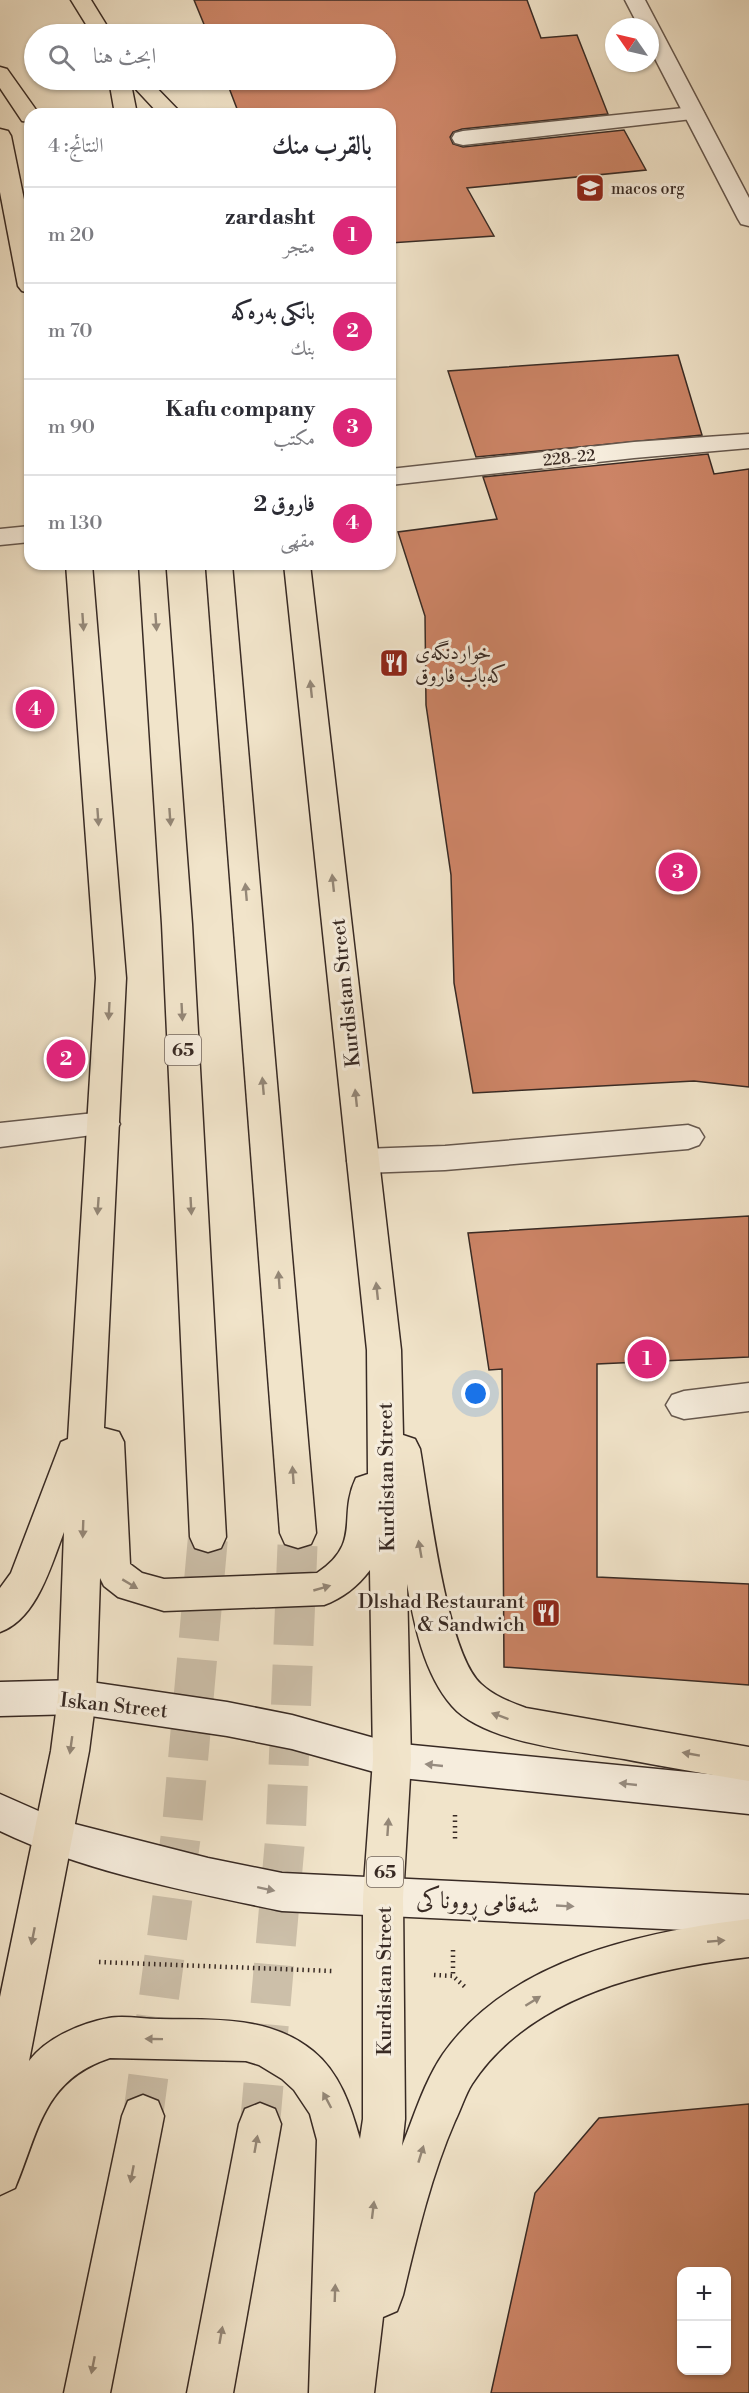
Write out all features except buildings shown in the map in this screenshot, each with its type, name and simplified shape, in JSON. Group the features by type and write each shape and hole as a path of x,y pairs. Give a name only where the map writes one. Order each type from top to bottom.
{"highway":[{"path":"81,0 96,24"},
{"path":"0,73 24,108"},
{"path":"121,90 125,108"},
{"path":"148,90 165,108"},
{"path":"0,136 24,256"},
{"path":"0,2100 70,1751 77,1697 87,1410 111,978 79,570"},
{"name":"65","path":"152,570 177,924 208,1537"},
{"path":"219,570 298,1533"},
{"name":"Kurdistan Street","path":"298,570 384,1350 392,1760 383,1898 384,2119 351,2393"},
{"path":"95,1261 103,1348 110,1553 117,1575 138,1589 174,1596 318,1590 324,1589 345,1574 360,1558 363,1550 384,1350"},
{"path":"384,1350 432,1620 453,1677 467,1696 488,1711 525,1725 749,1764"},
{"path":"0,1616 26,1582 40,1551 63,1490 87,1410"},
{"path":"357,2393 393,2243 424,2144 458,2069 499,2022 552,1989 619,1962 693,1944 749,1938"},
{"path":"0,2173 24,2105 40,2080 57,2061 70,2051 89,2043 110,2038 246,2041 261,2045 294,2063 316,2083 329,2102 339,2140 332,2393"},
{"path":"87,2393 143,2116"},
{"path":"210,2393 260,2124"}],"main road":[{"path":"635,0 645,18"},
{"path":"659,46 749,219"},
{"path":"463,138 693,113"},
{"name":"228-22","path":"396,476 749,441"},
{"path":"0,537 24,535"},
{"path":"0,1135 104,1124"},
{"path":"363,1161 445,1158 688,1137"},
{"path":"684,1405 749,1397"},
{"name":"Iskan Street","path":"0,1699 77,1697 227,1719 292,1732 392,1760"},
{"path":"392,1760 749,1796"},
{"path":"0,1812 53,1837"},
{"name":"شەقامی ڕووناکی","path":"53,1837 208,1877 282,1892 749,1914"}],"path":[{"path":"99,1962 342,1972"},
{"path":"434,1975 453,1976 469,1991"}],"tunnel":[{"path":"260,2124 286,1829 298,1533"},
{"path":"143,2116 182,1827 208,1537"}],"place":[{"name":"macos org","path":"590,188"},
{"name":"خواردنگەی کەباب فاروق","path":"394,663"},
{"name":"فاروق 2","path":"35,709"},
{"name":"Kafu company","path":"678,872"},
{"name":"بانکی بەرەکە","path":"66,1059"},
{"name":"zardasht","path":"647,1359"},
{"name":"Dlshad Restaurant & Sandwich","path":"546,1613"}]}
